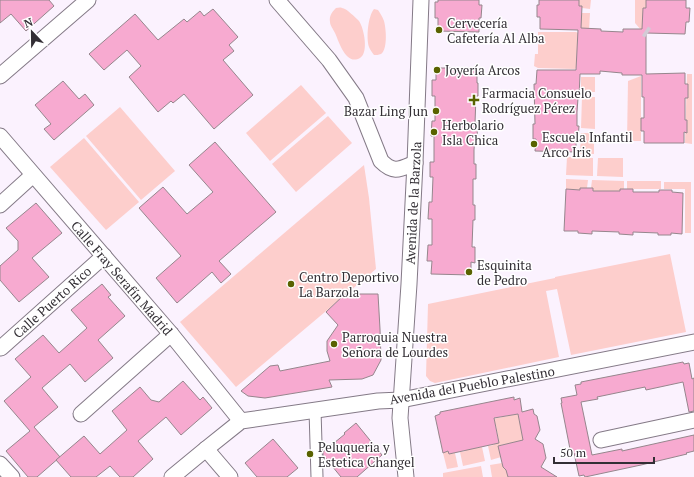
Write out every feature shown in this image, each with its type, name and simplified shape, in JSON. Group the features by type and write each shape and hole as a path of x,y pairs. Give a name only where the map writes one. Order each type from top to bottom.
{"street":[{"path":"0,76 86,0"},
{"path":"277,0 330,60 356,98 381,161 388,167 399,170 415,163"},
{"name":"Avenida de la Barzola","path":"406,477 400,418 409,284 421,0"},
{"name":"Calle Fray Serafín Madrid","path":"0,136 171,334 241,421"},
{"path":"0,205 33,175"},
{"name":"Calle Puerto Rico","path":"0,348 104,256"},
{"path":"81,414 171,334"},
{"name":"Avenida del Pueblo Palestino","path":"172,477 241,421 378,401 401,400 694,342"},
{"path":"315,410 317,477"},
{"path":"601,440 694,420"},
{"path":"206,448 230,477"},
{"path":"0,464 12,477"}],"shaded area":[{"path":"579,0 591,0 590,9 579,6"},
{"path":"635,0 646,0 646,8 643,8 643,22 645,30 641,30 635,23"},
{"path":"336,8 344,8 361,24 365,46 363,55 360,58 355,60 351,59 341,47 330,23 330,16"},
{"path":"374,9 378,10 384,21 386,33 385,48 381,54 377,55 374,55 368,43 368,27 370,17"},
{"path":"582,13 590,13 589,30 579,30"},
{"path":"538,32 578,33 576,68 538,68 534,66 535,54 538,54"},
{"path":"687,74 692,74 692,144 685,143"},
{"path":"641,76 641,141 627,141 628,81"},
{"path":"581,77 595,77 595,92 581,92"},
{"path":"301,85 326,113 270,161 246,133"},
{"path":"582,97 595,97 595,129 581,128"},
{"path":"120,107 175,171 141,200 86,136"},
{"path":"328,116 352,143 296,192 272,164"},
{"path":"581,133 594,133 594,154 580,154"},
{"path":"84,138 139,202 106,230 50,167"},
{"path":"567,157 593,158 593,176 566,175"},
{"path":"598,158 623,158 623,177 597,176"},
{"name":"Centro Deportivo La Barzola","path":"364,165 376,269 236,387 180,322"},
{"path":"566,179 588,180 587,188 581,188 580,190 566,189"},
{"path":"592,180 624,181 624,189 620,189 620,191 593,191 593,188 591,188"},
{"path":"627,181 661,181 661,189 627,189"},
{"path":"664,182 691,182 691,233 685,233 685,189 664,189"},
{"path":"670,254 686,332 571,355 557,289 546,291 559,357 435,383 430,381 426,376 428,304"},
{"path":"518,414 531,477 516,442 501,445 501,457 491,460 488,446 494,445 494,442 499,441 496,426 439,438 438,430"},
{"path":"476,446 477,448 482,447 485,461 463,466 460,452 466,451 465,448"},
{"path":"448,451 449,454 455,453 458,467 447,469 443,453"},
{"path":"502,463 503,467 506,468 508,477 492,477 490,465"},
{"path":"481,466 483,477 443,477 443,473"}],"building":[{"path":"0,0 49,0 54,6 26,31 11,14 0,23"},
{"path":"438,0 479,0 479,5 482,5 481,18 479,18 479,32 438,31 438,18 435,18 435,2 438,2"},
{"path":"539,0 579,0 579,6 582,6 581,28 623,32 623,29 642,29 643,8 646,8 646,0 686,0 686,8 690,8 689,22 686,22 685,34 646,33 646,74 685,73 685,84 688,84 688,98 685,98 685,120 687,120 687,133 684,132 684,143 644,143 644,131 641,131 641,118 644,118 642,75 622,75 622,73 600,71 600,74 580,74 577,112 577,126 579,126 578,139 576,139 576,152 535,151 536,139 533,139 533,124 535,124 534,84 536,84 537,70 576,70 578,30 540,29 540,17 537,17 537,5 539,5"},
{"path":"213,9 238,37 229,45 234,51 223,60 253,95 214,129 184,94 173,103 171,101 158,112 129,77 141,66 127,50 104,70 89,54 135,14 158,40 184,19 187,22 200,11 204,16"},
{"path":"436,68 477,68 478,96 476,96 475,123 478,123 474,150 476,179 473,179 473,205 475,205 475,220 473,220 472,247 475,247 475,263 471,262 471,275 431,274 432,261 427,261 428,245 432,245 432,219 428,219 429,202 432,202 433,177 430,177 430,162 434,162 434,136 431,136 432,121 435,121 435,96 432,96 432,80 436,80"},
{"path":"63,81 79,99 85,94 94,105 54,140 44,129 51,124 35,105"},
{"path":"215,142 276,212 219,261 231,274 221,283 212,272 177,303 156,278 181,256 139,208 163,187 187,214 213,192 189,165"},
{"path":"580,188 593,188 593,191 620,191 620,189 633,189 633,192 659,192 659,190 672,190 672,192 683,193 682,234 671,233 671,235 658,235 658,233 633,232 633,235 619,234 619,232 592,231 592,234 578,233 578,231 564,231 566,189 580,190"},
{"path":"36,203 62,233 32,258 49,277 19,302 0,280 0,266 18,250 18,241 6,228"},
{"path":"102,284 111,295 108,297 125,316 98,340 113,358 85,382 70,364 42,388 58,407 34,427 60,457 37,477 28,477 6,451 30,431 4,401 31,377 15,359 43,335 59,353 87,328 71,310"},
{"name":"Parroquia Nuestra Señora de Lourdes","path":"345,294 378,294 381,360 373,375 362,379 329,380 332,387 265,398 248,396 241,391 270,366 278,365 280,371 330,361 327,351 327,341 338,325 326,312"},
{"path":"683,362 684,364 689,363 692,379 694,378 694,411 689,412 683,382 646,390 645,387 597,397 598,399 581,402 592,455 622,449 622,451 694,435 694,451 641,465 585,477 584,475 579,476 574,453 572,449 570,449 561,398 577,395 575,385 581,384 581,382"},
{"path":"183,381 200,400 203,397 212,408 181,435 166,417 138,441 153,459 133,477 120,477 110,466 96,477 71,477 56,460 84,436 100,454 127,430 112,411 140,387 151,400 159,402"},
{"path":"514,397 514,400 520,398 522,412 533,409 534,414 537,416 540,430 535,439 543,444 546,458 541,467 557,477 508,477 506,470 503,467 498,446 523,440 518,414 494,418 499,443 449,454 448,451 443,453 435,416 440,414 440,412"},
{"path":"356,423 382,455 357,477 341,477 323,455 323,452"},
{"path":"273,439 298,468 287,477 257,477 245,463"}],"place":[{"name":"Cervecería Cafetería Al Alba","path":"439,30"},
{"name":"Joyería Arcos","path":"437,70"},
{"name":"Farmacia Consuelo Rodríguez Pérez","path":"474,100"},
{"name":"Bazar Ling Jun","path":"436,111"},
{"name":"Herbolario Isla Chica","path":"434,132"},
{"name":"Escuela Infantil Arco Iris","path":"534,144"},
{"name":"Esquinita de Pedro","path":"469,272"},
{"name":"Centro Deportivo La Barzola","path":"291,284"},
{"name":"Parroquia Nuestra Señora de Lourdes","path":"334,344"},
{"name":"Peluqueria y Estetica Changel","path":"310,454"}]}
